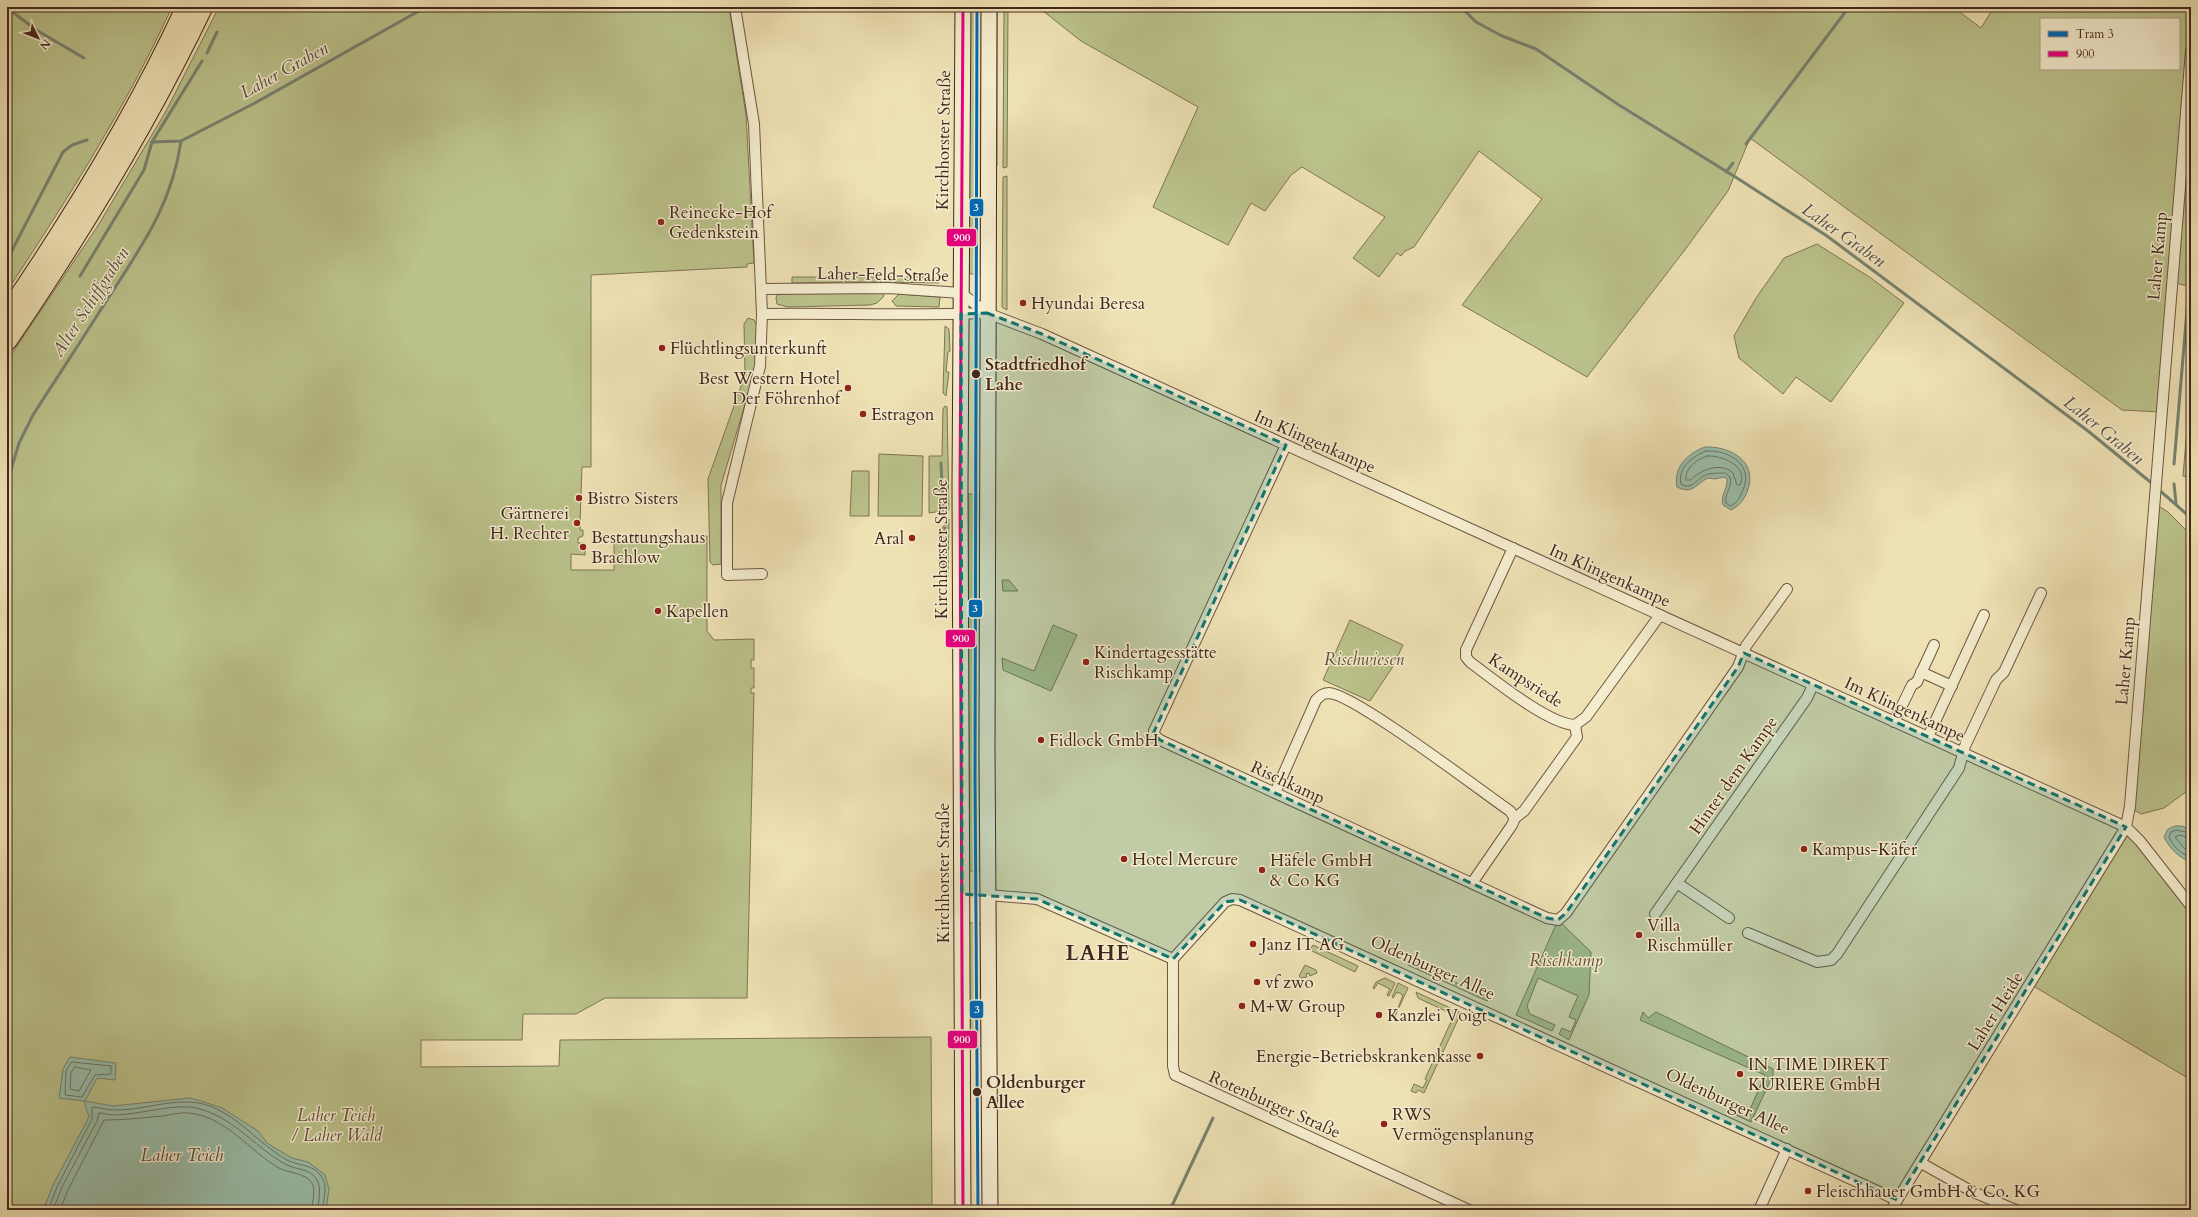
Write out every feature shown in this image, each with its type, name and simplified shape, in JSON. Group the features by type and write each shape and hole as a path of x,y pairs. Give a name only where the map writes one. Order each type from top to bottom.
{"highway":[{"path":"184,30 186,7"},
{"path":"7,341 81,230 140,130 168,61 184,30 203,7"},
{"path":"7,314 68,223 113,147 168,61"}],"main road":[{"name":"Kirchhorster Straße","path":"963,7 961,293 963,1210"},
{"path":"989,7 987,313 989,346 987,489 990,1210"},
{"path":"962,894 988,895"}],"street":[{"path":"735,7 754,124 762,314 760,366 727,503 727,575 762,574"},
{"name":"Laher Kamp","path":"2126,827 2130,799 2191,50"},
{"name":"Laher-Feld-Straße","path":"762,289 889,288 961,293 987,313"},
{"path":"762,314 987,313"},
{"name":"Im Klingenkampe","path":"987,313 1042,334 2126,827 2140,841 2191,906"},
{"name":"Rischkamp","path":"1286,445 1154,731 1155,736 1160,740 1547,918 1558,920 1566,913 1738,667 1744,653"},
{"name":"Kampsriede","path":"1513,548 1466,650 1466,657 1482,671 1535,708 1562,722 1575,725 1586,717 1660,615"},
{"path":"1744,653 1746,646 1787,589"},
{"path":"1748,932 1810,961 1824,962 1831,960 1959,768 1963,754 1996,680 2004,672 2041,593"},
{"path":"1928,737 1984,615"},
{"path":"1894,722 1906,695 1912,685 1917,682 1934,645"},
{"path":"1921,672 1952,686"},
{"name":"Hinter dem Kampe","path":"1655,914 1807,698 1813,685"},
{"path":"1275,793 1316,700 1323,694 1330,693 1364,708 1510,811 1515,818"},
{"path":"1472,883 1512,825 1515,818 1524,812 1577,737 1575,725"},
{"name":"Laher Heide","path":"1891,1210 1921,1164 2126,827"},
{"path":"1677,882 1729,918"},
{"path":"988,895 1037,899 1173,959"},
{"name":"Oldenburger Allee","path":"1173,959 1225,902 1232,899 1240,900 1897,1200"},
{"name":"Rotenburger Straße","path":"1173,959 1173,1066 1175,1075 1469,1210"},
{"path":"1759,1210 1787,1149"},
{"path":"1921,1164 1973,1192 2016,1210"}],"highlighted area":[{"path":"987,313 1042,334 1286,445 1153,734 1160,740 1547,918 1558,920 1566,913 1738,667 1744,653 2126,827 1897,1200 1240,900 1225,902 1173,959 1037,899 962,894 961,314"}],"green space":[{"path":"7,7 172,7 135,81 95,152 7,291"},
{"name":"Laher Teich / Laher Wald","path":"219,7 729,7 746,115 754,263 747,264 747,267 591,275 591,467 582,467 580,530 583,530 583,536 578,538 578,543 585,543 585,555 571,554 571,570 614,570 614,536 707,536 707,631 714,640 754,639 754,660 751,660 751,668 754,668 754,688 751,688 751,693 754,693 747,998 605,998 576,1014 523,1014 522,1040 421,1040 421,1067 559,1066 560,1040 931,1037 932,1207 421,1210 7,1210 7,361 99,224 166,111"},
{"path":"967,7 984,7 983,274 971,274 969,272"},
{"path":"993,7 997,7 997,166 993,164"},
{"path":"1004,7 1008,7 1007,167 1003,168"},
{"path":"1038,7 1953,7 1981,28 1994,7 2191,7 2191,287 2172,282 2161,412 2122,410 1750,138 1728,191 1587,377 1462,305 1542,199 1479,151 1414,247 1405,251 1401,256 1397,253 1379,277 1353,258 1385,217 1302,167 1291,175 1265,211 1251,203 1228,245 1153,207 1198,107 1081,41"},
{"path":"1007,176 1007,310 1002,307 1003,177"},
{"path":"1817,244 1871,278 1904,303 1831,402 1796,377 1783,394 1739,358 1734,336 1756,298 1784,258"},
{"path":"792,277 842,277 842,282 792,283"},
{"path":"845,277 881,277 881,282 845,282"},
{"path":"884,277 934,277 939,283 884,282"},
{"path":"790,292 882,292 884,296 877,303 870,305 788,307 777,304 777,295"},
{"path":"899,294 940,297 939,307 896,306 892,301"},
{"path":"748,318 754,320 757,326 757,364 721,485 721,564 713,565 710,562 708,479 745,375 744,324"},
{"path":"945,326 949,329 950,351 948,352 946,372 949,372 946,396 943,393"},
{"path":"2191,382 2191,493 2188,490 2190,478 2183,476"},
{"path":"945,406 947,407 949,510 929,513 929,456 942,456 943,409"},
{"path":"879,454 923,456 922,516 878,516"},
{"path":"852,471 869,471 869,516 850,516"},
{"path":"968,494 981,494 982,871 969,871"},
{"path":"2157,505 2168,512 2191,535 2191,788 2164,808 2141,814 2134,810"},
{"path":"949,519 948,577 939,568 939,532"},
{"path":"1002,580 1009,580 1018,591 1003,591"},
{"name":"Rischwiesen","path":"1350,620 1403,645 1392,668 1370,701 1323,680"},
{"path":"1053,625 1077,635 1051,691 1003,670 1002,658 1034,671"},
{"path":"2126,827 2191,912 2191,1080 2030,984"},
{"name":"Rischkamp","path":"1558,920 1591,952 1589,995 1569,1040 1559,1034 1562,1028 1571,1032 1576,1020 1569,1017 1578,996 1538,978 1527,1006 1530,1014 1555,1025 1552,1031 1516,1015"},
{"path":"966,923 982,923 983,1046 968,1047"},
{"path":"1313,945 1358,966 1355,972 1310,950"},
{"path":"1410,961 1489,998 1487,1001 1408,965"},
{"path":"1305,965 1316,970 1317,973 1310,976 1309,973 1306,974 1307,977 1301,978 1299,976"},
{"path":"1385,978 1395,983 1389,996 1387,995 1390,989 1378,983 1374,989 1373,988 1376,982"},
{"path":"1398,983 1408,988 1395,1016 1403,995 1397,992 1393,998 1392,997"},
{"path":"1416,992 1461,1013 1424,1093 1418,1090 1416,1093 1411,1091 1414,1084 1423,1088 1427,1080 1425,1079 1454,1015 1418,998"},
{"path":"1643,1012 1648,1018 1656,1012 1773,1069 1773,1075 1751,1122 1736,1115 1738,1111 1748,1114 1765,1075 1640,1020"}],"water":[{"path":"1705,447 1724,449 1733,453 1746,464 1750,481 1747,492 1739,505 1731,510 1723,505 1722,501 1727,483 1727,479 1724,477 1715,479 1708,478 1694,488 1686,490 1677,487 1677,473 1683,462 1693,453"},
{"path":"2175,826 2182,826 2191,830 2191,862 2175,852 2164,837 2168,829"},
{"name":"Laher Teich","path":"70,1057 116,1063 115,1080 97,1078 85,1101 113,1106 190,1098 222,1108 258,1131 267,1143 292,1158 308,1162 325,1175 329,1189 326,1210 43,1210 54,1183 89,1117 84,1101 59,1098 63,1069"}],"waterway":[{"name":"Laher Graben","path":"152,142 181,141 253,104 426,7"},
{"name":"Laher Graben","path":"1461,7 1476,22 1502,36 1536,49 1619,105 1827,236 2088,431 2154,485"},
{"path":"1746,144 1849,7"},
{"path":"7,8 38,31 84,58"},
{"path":"207,53 217,32"},
{"path":"80,276 144,170 152,142 202,61"},
{"path":"7,260 63,152 72,145 87,140"},
{"name":"Alter Schiffgraben","path":"10,473 19,443 33,415 132,262 153,225 163,205 170,185 177,164 181,141"},
{"path":"1726,172 1733,163"},
{"path":"2174,464 2191,263"},
{"path":"941,463 943,506"},
{"path":"2174,484 2176,503"},
{"name":"Laher Graben","path":"2158,489 2191,518"},
{"path":"944,569 945,528"},
{"path":"1170,1210 1213,1118"}],"tram line":[{"name":"3","path":"977,7 975,775 978,1210"}],"transit line":[{"name":"900","path":"963,7 960,488 963,1210"}],"place":[{"name":"Reinecke-Hof Gedenkstein","path":"661,222"},
{"name":"Hyundai Beresa","path":"1023,303"},
{"name":"Flüchtlingsunterkunft","path":"662,348"},
{"name":"Stadtfriedhof Lahe","path":"976,374"},
{"name":"Best Western Hotel Der Föhrenhof","path":"848,388"},
{"name":"Estragon","path":"863,414"},
{"name":"Bistro Sisters","path":"579,498"},
{"name":"Gärtnerei H. Rechter","path":"577,523"},
{"name":"Aral","path":"912,538"},
{"name":"Bestattungshaus Brachlow","path":"583,547"},
{"name":"Kapellen","path":"658,611"},
{"name":"Kindertagesstätte Rischkamp","path":"1086,662"},
{"name":"Fidlock GmbH","path":"1041,740"},
{"name":"Kampus-Käfer","path":"1804,849"},
{"name":"Hotel Mercure","path":"1124,859"},
{"name":"Häfele GmbH & Co KG","path":"1262,870"},
{"name":"Villa Rischmüller","path":"1639,935"},
{"name":"Janz IT AG","path":"1253,944"},
{"name":"vf zwo","path":"1257,982"},
{"name":"M+W Group","path":"1242,1006"},
{"name":"Kanzlei Voigt","path":"1379,1015"},
{"name":"Energie-Betriebskrankenkasse","path":"1480,1056"},
{"name":"IN TIME DIREKT KURIERE GmbH","path":"1740,1074"},
{"name":"Oldenburger Allee","path":"977,1092"},
{"name":"RWS Vermögensplanung","path":"1384,1124"},
{"name":"Fleischhauer GmbH & Co. KG","path":"1808,1191"}],"district":[{"name":"LAHE","path":"1098,953"}]}
